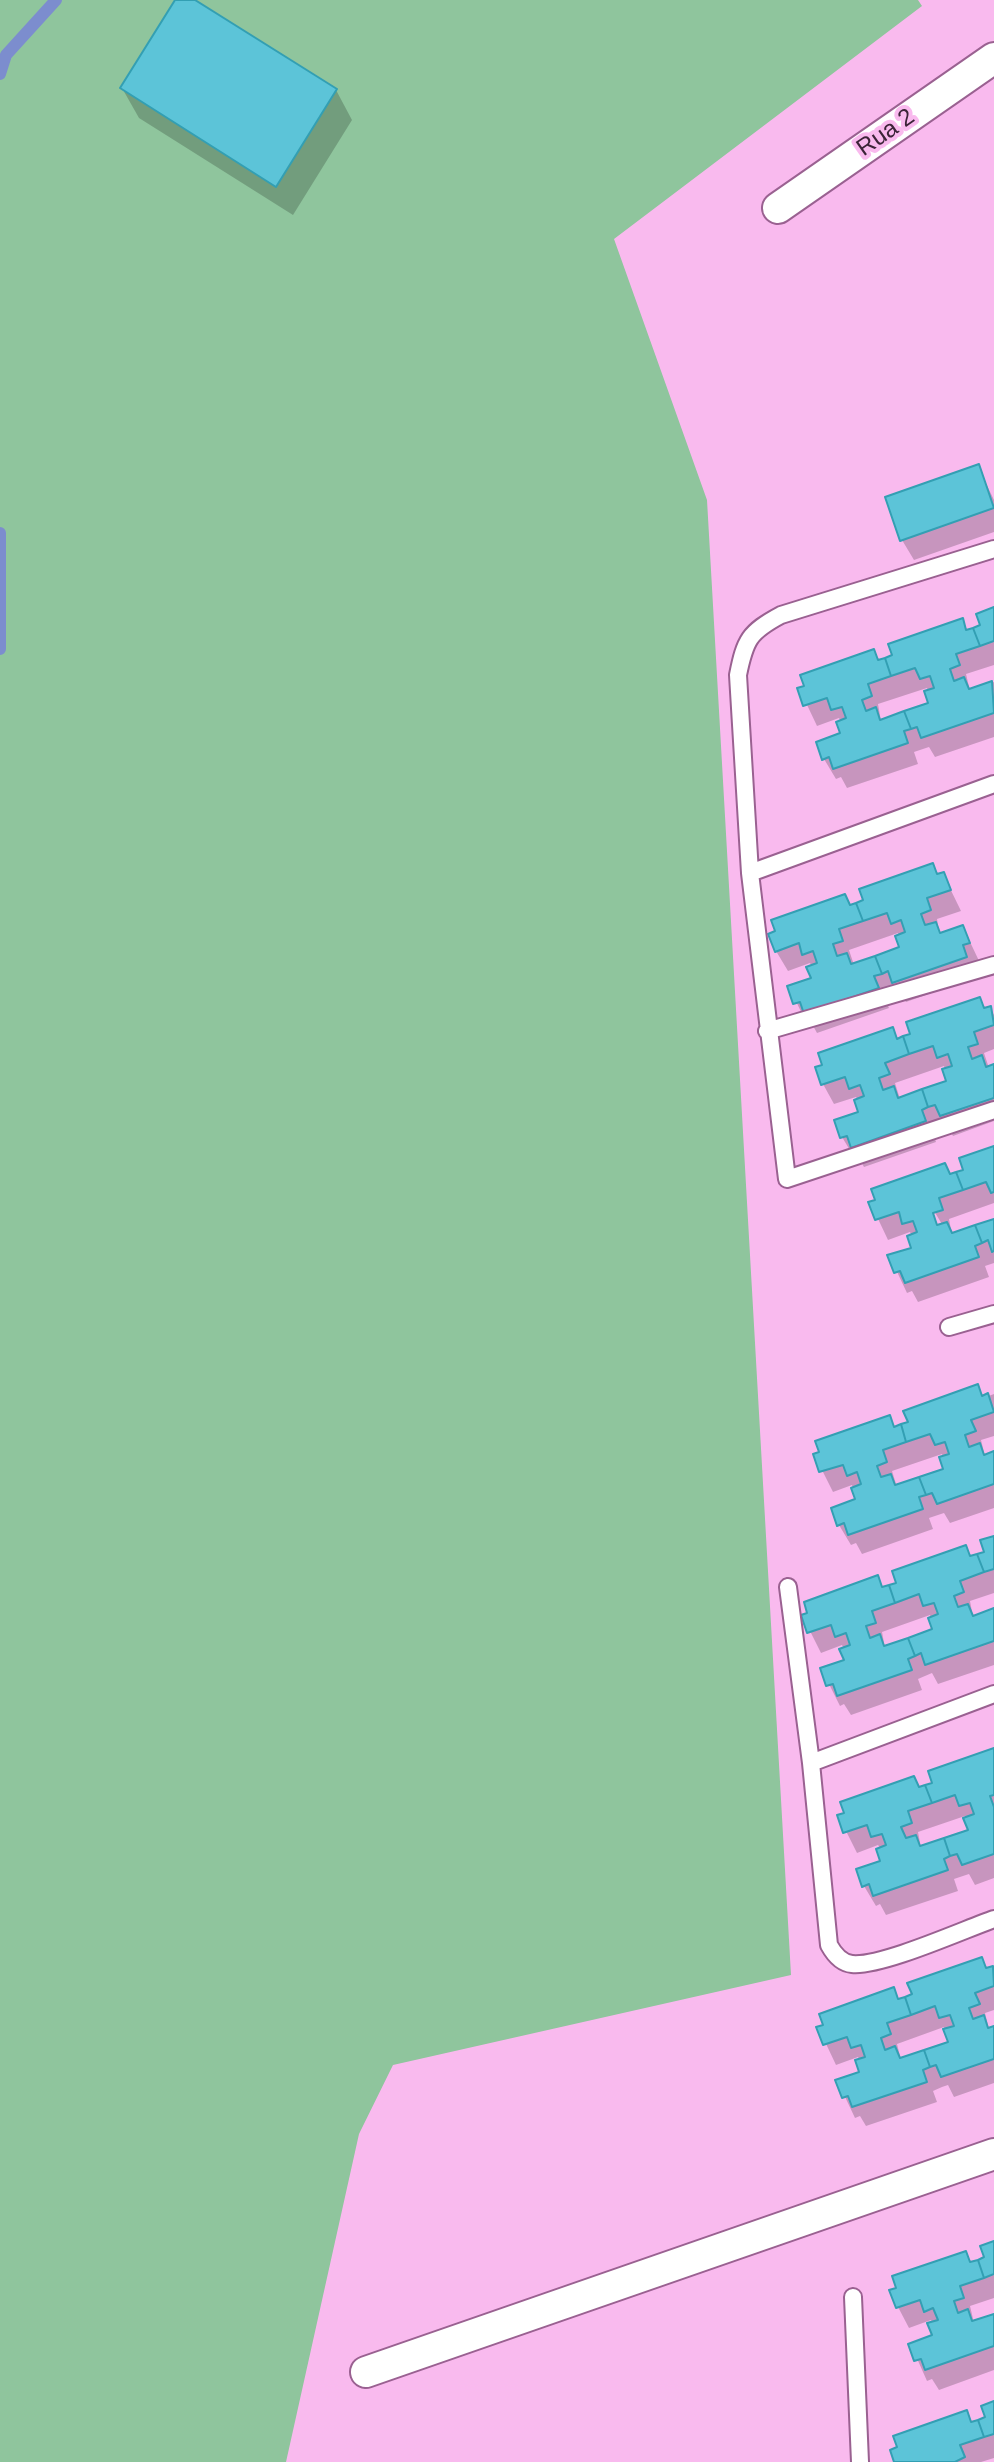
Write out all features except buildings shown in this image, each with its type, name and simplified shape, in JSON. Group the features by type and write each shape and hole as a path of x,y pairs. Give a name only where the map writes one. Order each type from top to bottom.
{"street":[{"name":"Rua 2","path":"778,208 994,58"},
{"path":"366,2372 994,2154"}],"lane":[{"path":"994,549 781,615 756,628 743,647 738,675 750,873 787,1179 994,1110"},
{"path":"750,873 993,786"},
{"path":"767,1031 994,965"},
{"path":"949,1327 994,1314"},
{"path":"788,1587 811,1763 822,1900 829,1945 834,1954 855,1965 878,1960 994,1919"},
{"path":"811,1763 994,1694"},
{"path":"853,2297 860,2462"}],"green space":[{"path":"0,0 918,0 922,6 614,239 707,500 791,1975 393,2065 359,2134 286,2462 0,2462"}],"waterway":[{"path":"0,74 6,55 56,0"},
{"path":"0,533 0,649"}]}
